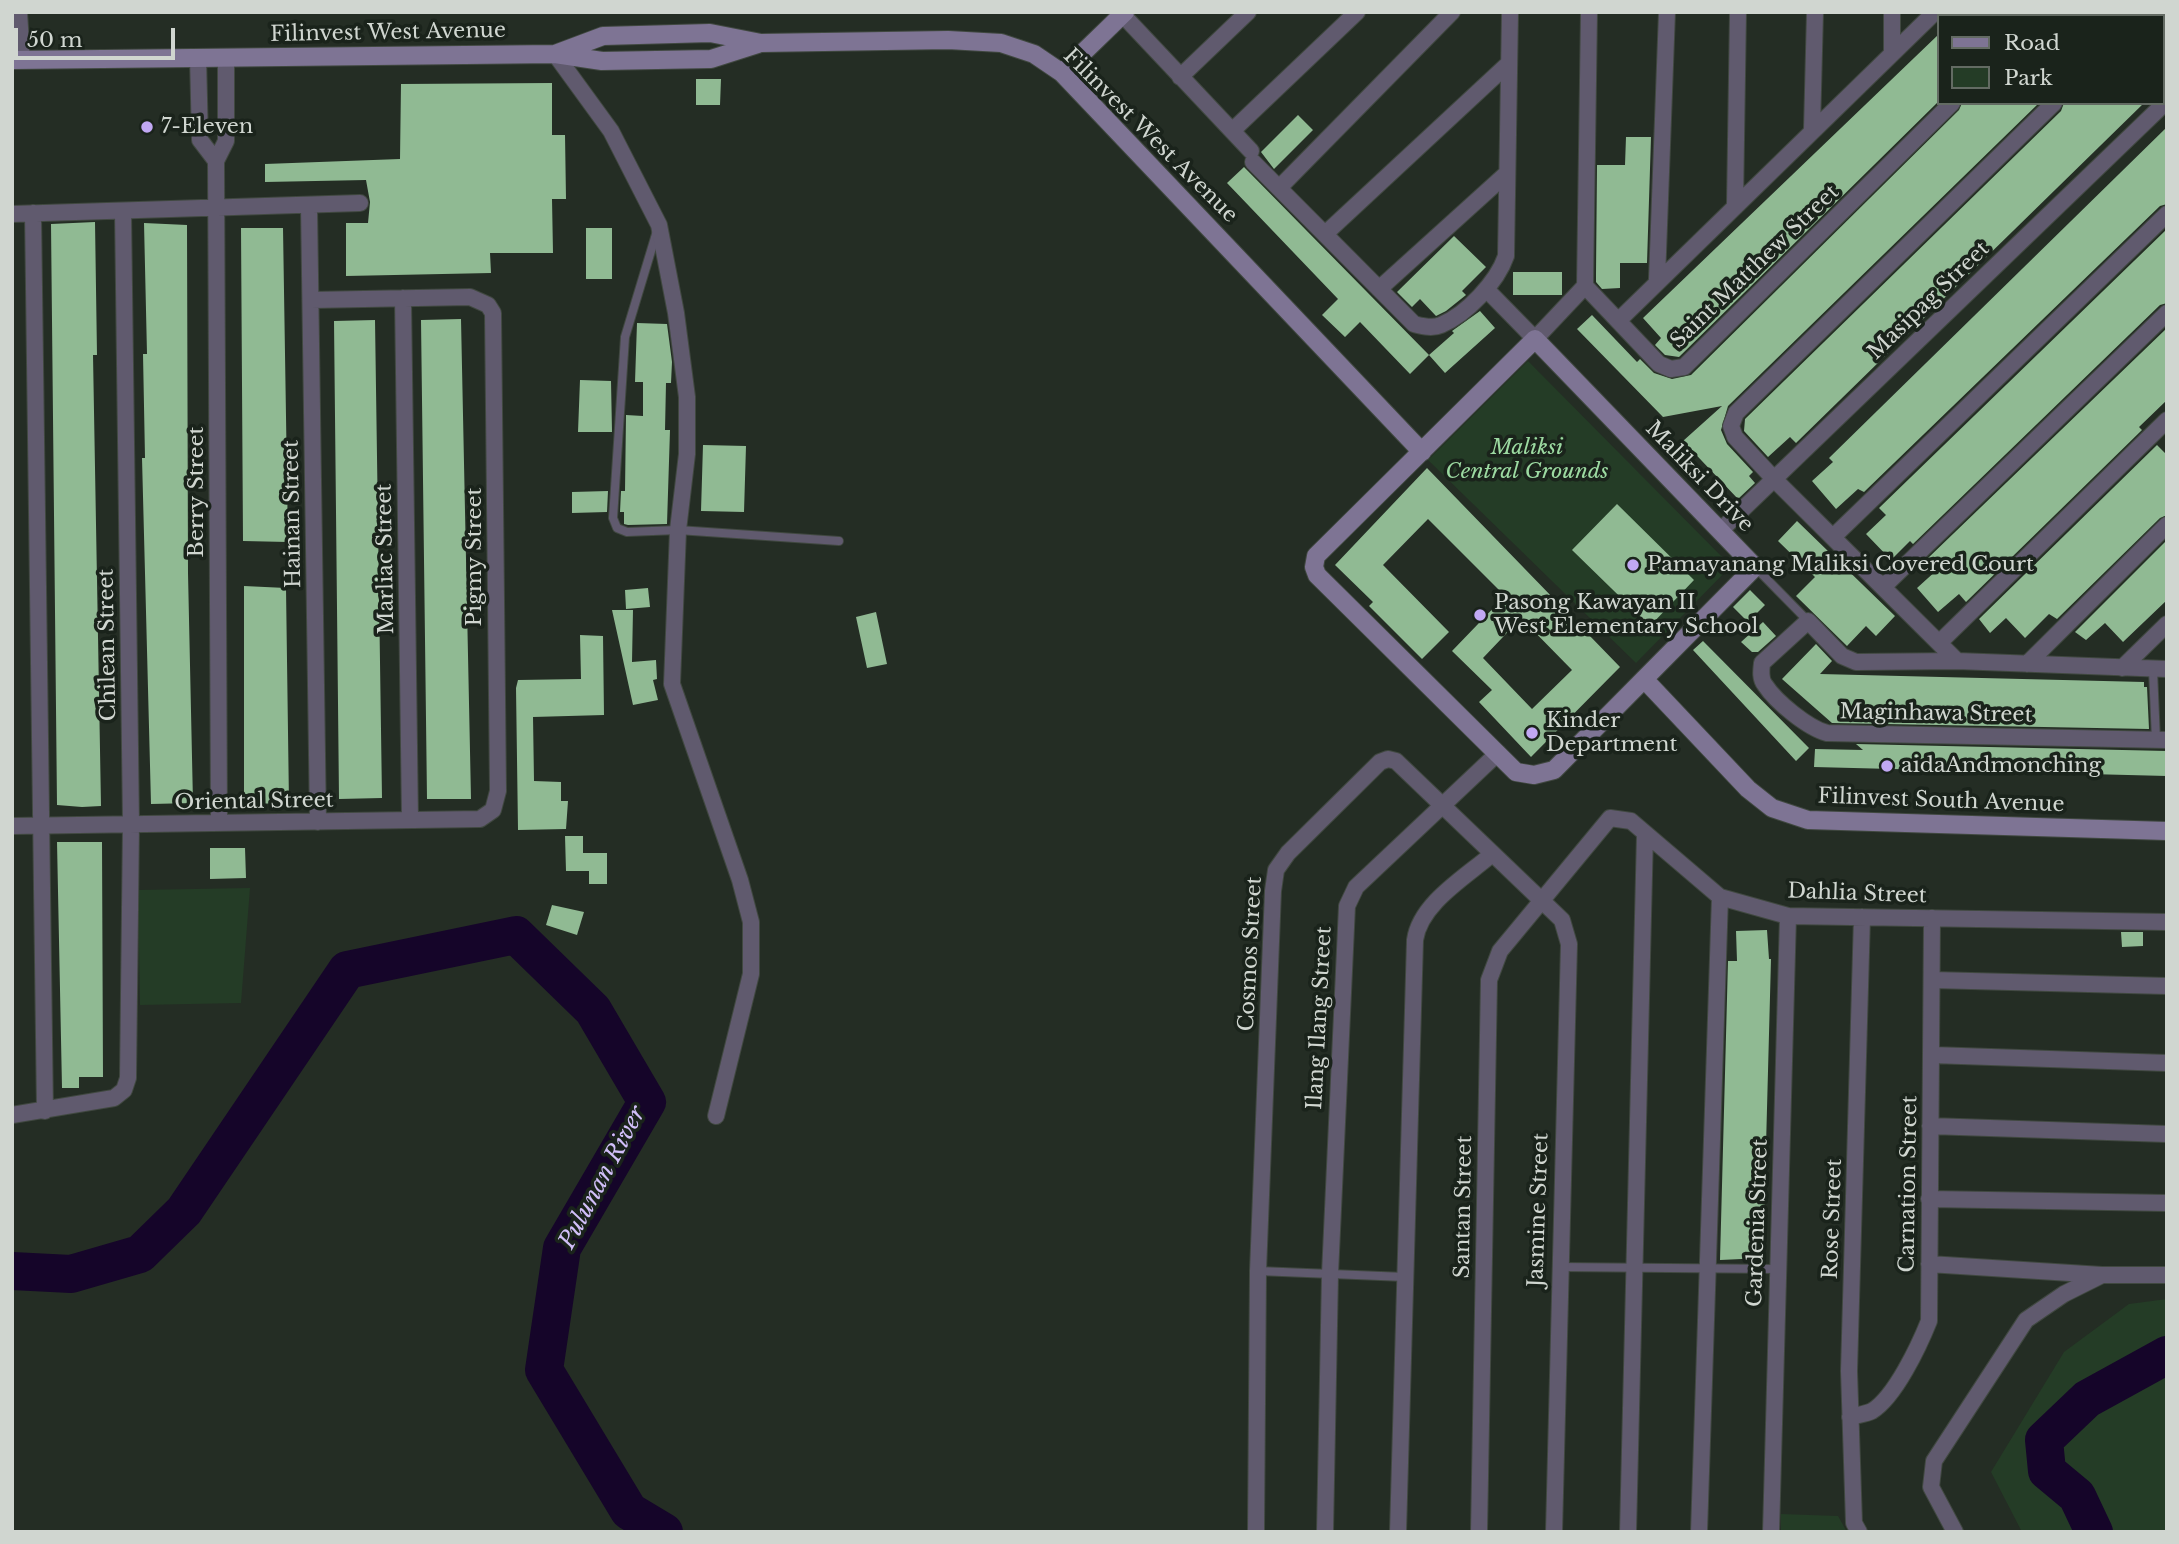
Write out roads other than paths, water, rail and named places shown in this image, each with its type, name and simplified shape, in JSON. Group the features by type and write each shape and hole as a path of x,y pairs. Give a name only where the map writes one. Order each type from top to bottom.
{"street":[{"path":"17,60 19,12"},
{"path":"1180,77 1248,12"},
{"path":"1232,131 1357,12"},
{"path":"1279,188 1452,12"},
{"path":"1062,73 1122,13 1232,131 1279,188 1414,324 1428,328 1441,326 1488,290 1500,272 1506,256 1505,175 1510,12"},
{"path":"1589,12 1585,286 1316,556 1314,567 1317,575 1516,772 1534,775 1554,770 1755,567"},
{"path":"1657,279 1667,12"},
{"path":"1735,204 1738,12"},
{"path":"1812,129 1815,12"},
{"path":"1892,12 1892,53"},
{"path":"1618,321 1657,279 1935,12"},
{"name":"Filinvest West Avenue","path":"555,54 603,36 710,33 761,43 948,40 1001,43 1034,54 1062,73 1422,452"},
{"name":"Filinvest West Avenue","path":"17,60 555,54 602,61 711,59 761,43"},
{"path":"555,54 611,131 659,225 687,397 687,454 678,530 671,684 737,869 751,922 751,974 716,1116"},
{"name":"Berry Street","path":"198,57 200,140 216,161"},
{"name":"Berry Street","path":"219,823 216,161 226,141 226,57"},
{"path":"1325,234 1508,64"},
{"name":"Saint Matthew Street","path":"1585,286 1659,365 1671,369 1684,367 1950,105"},
{"path":"1957,661 1774,479 1735,437 1731,426 1736,413 2052,105"},
{"name":"Masipag Street","path":"1720,531 2163,105"},
{"path":"1378,289 1505,175"},
{"path":"12,214 360,204"},
{"name":"Hainan Street","path":"309,206 318,822"},
{"name":"Chilean Street","path":"45,1111 114,1098 124,1090 128,1078 131,824 124,211"},
{"path":"12,1115 45,1111 33,213"},
{"path":"1833,537 2167,214"},
{"path":"1488,290 1535,339"},
{"name":"Pigmy Street","path":"403,298 470,297 488,305 493,313 498,790 493,810"},
{"path":"311,300 403,298"},
{"name":"Marliac Street","path":"403,298 410,820"},
{"path":"1883,587 2167,313"},
{"name":"Maliksi Drive","path":"1535,339 1755,567"},
{"path":"1939,643 2167,420"},
{"path":"2027,664 2167,525"},
{"path":"1808,621 1842,656 1856,662 1957,661 2160,669"},
{"name":"Maginhawa Street","path":"1808,621 1762,663 1760,673 1764,684 1815,730 1827,733 2161,740"},
{"path":"2122,668 2167,624"},
{"name":"Filinvest South Avenue","path":"1644,679 1748,789 1772,808 1808,820 2167,831"},
{"name":"Ilang Ilang Street","path":"1325,1532 1330,1274 1347,906 1356,887 1498,753"},
{"name":"Cosmos Street","path":"1256,1532 1258,1270 1276,870 1287,853 1380,762 1388,759 1396,761 1442,803"},
{"path":"1442,803 1491,855 1541,899"},
{"name":"Oriental Street","path":"12,826 480,819 493,810"},
{"name":"Dahlia Street","path":"1541,899 1610,818 1631,821 1720,897 1788,916 2167,922"},
{"path":"1628,1532 1645,834"},
{"path":"1398,1532 1417,925 1426,911 1491,855"},
{"path":"1699,1532 1720,897"},
{"name":"Jasmine Street","path":"1541,899 1562,920 1569,944 1558,1267 1554,1532"},
{"name":"Santan Street","path":"1479,1532 1489,980 1500,951 1541,899"},
{"name":"Gardenia Street","path":"1771,1532 1788,916"},
{"name":"Rose Street","path":"1857,1527 1850,1417 1862,917"},
{"name":"Carnation Street","path":"1850,1417 1870,1412 1884,1401 1921,1341 1929,1321 1933,918"},
{"path":"1932,980 2167,986"},
{"path":"1932,1055 2167,1063"},
{"path":"1930,1126 2167,1134"},
{"path":"1929,1199 2167,1203"},
{"path":"1929,1264 2102,1275 2167,1275"},
{"path":"1955,1532 1931,1487 1934,1461 2026,1320 2064,1294 2102,1275"}],"lane":[{"path":"659,225 625,337 613,518 617,528 627,532 678,530 839,541"},
{"path":"1755,567 1808,621"},
{"path":"2160,669 2161,740"},
{"path":"1558,1267 1778,1269"},
{"path":"1258,1270 1405,1277"}],"waterway":[{"name":"Pulunan River","path":"12,1271 71,1274 140,1254 184,1211 347,970 516,935 593,1010 647,1102 562,1248 544,1370 629,1511 664,1532"},
{"name":"Pulunan River","path":"2094,1532 2077,1496 2047,1471 2044,1440 2087,1399 2167,1355"}],"place":[{"name":"7-Eleven","path":"147,127"},
{"name":"Pamayanang Maliksi Covered Court","path":"1633,565"},
{"name":"Pasong Kawayan II West Elementary School","path":"1480,615"},
{"name":"Kinder Department","path":"1532,733"},
{"name":"aidaAndmonching","path":"1887,766"}],"park label":[{"name":"Maliksi Central Grounds","path":"1527,460"}]}
